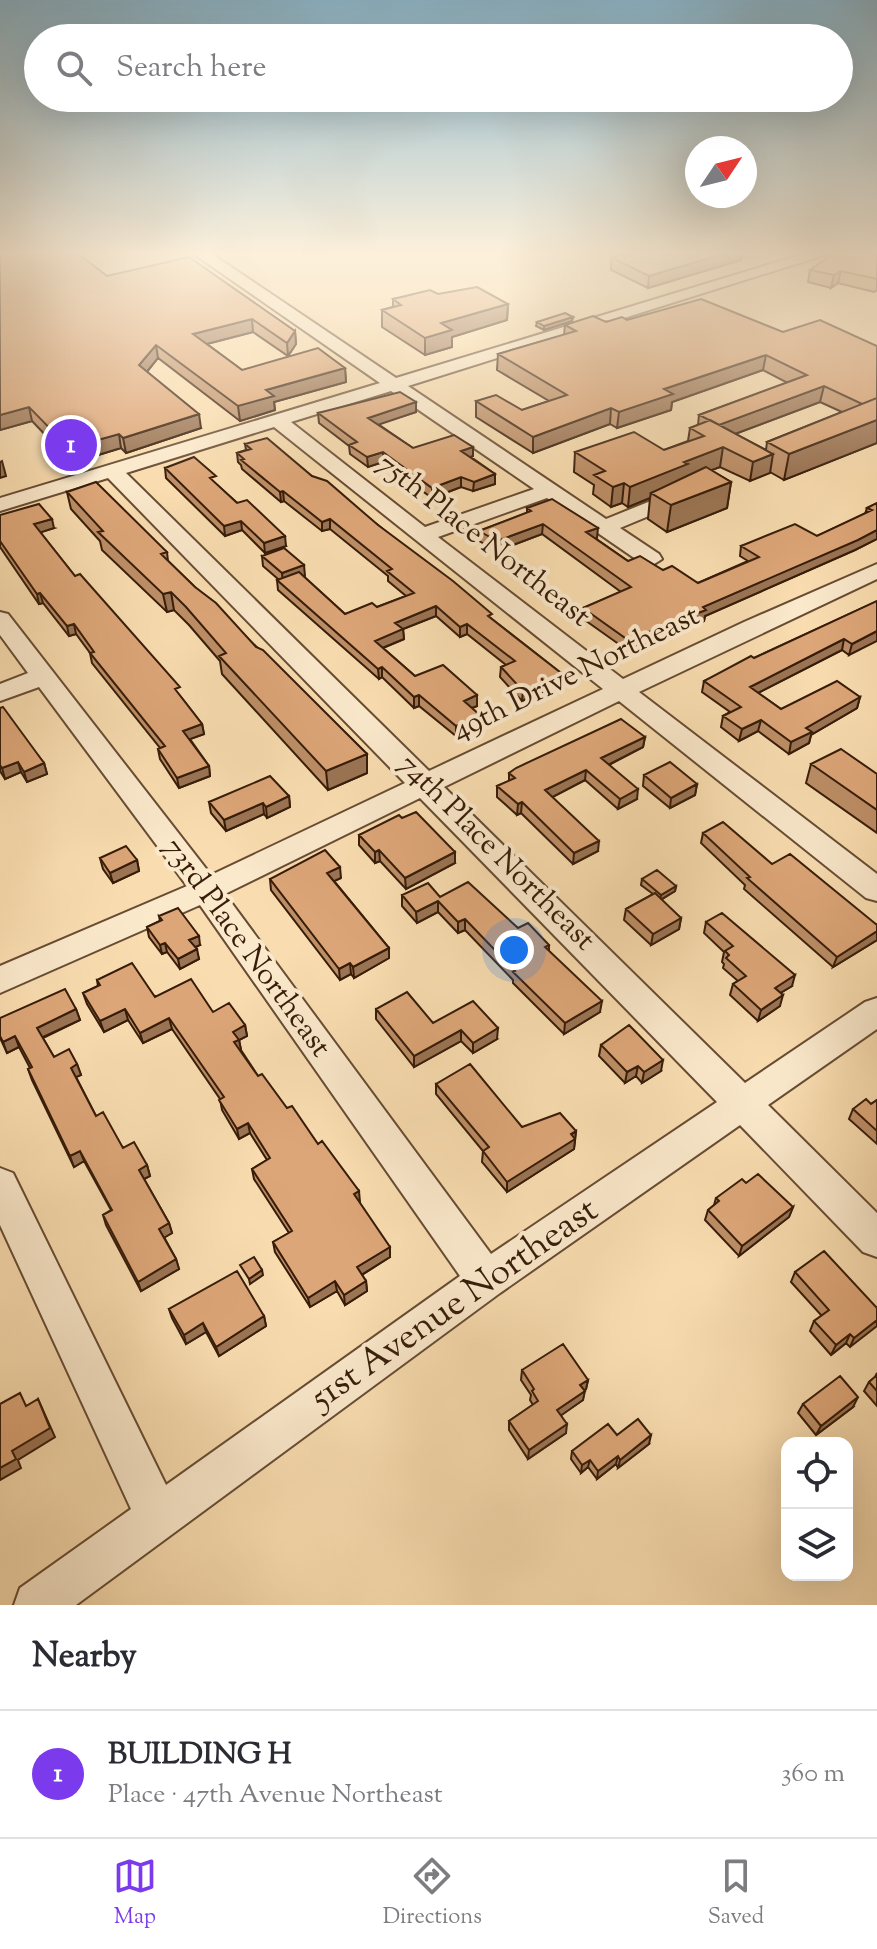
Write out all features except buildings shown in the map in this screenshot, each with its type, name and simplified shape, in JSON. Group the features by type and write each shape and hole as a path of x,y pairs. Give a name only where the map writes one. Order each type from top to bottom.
{"street":[{"path":"310,327 651,559"},
{"path":"0,505 581,327"},
{"name":"75th Place Northeast","path":"277,420 421,536 624,690 877,890"},
{"name":"74th Place Northeast","path":"112,471 427,783 877,1239"},
{"path":"421,536 550,490"},
{"path":"605,527 690,491"},
{"name":"49th Drive Northeast","path":"0,980 206,890 877,571"},
{"name":"73rd Place Northeast","path":"0,619 206,890 486,1280"},
{"path":"0,693 44,676"},
{"name":"51st Avenue Northeast","path":"37,1605 486,1280 877,1011"},
{"path":"0,1185 158,1517"}],"place":[{"name":"BUILDING H","path":"71,445"}]}
